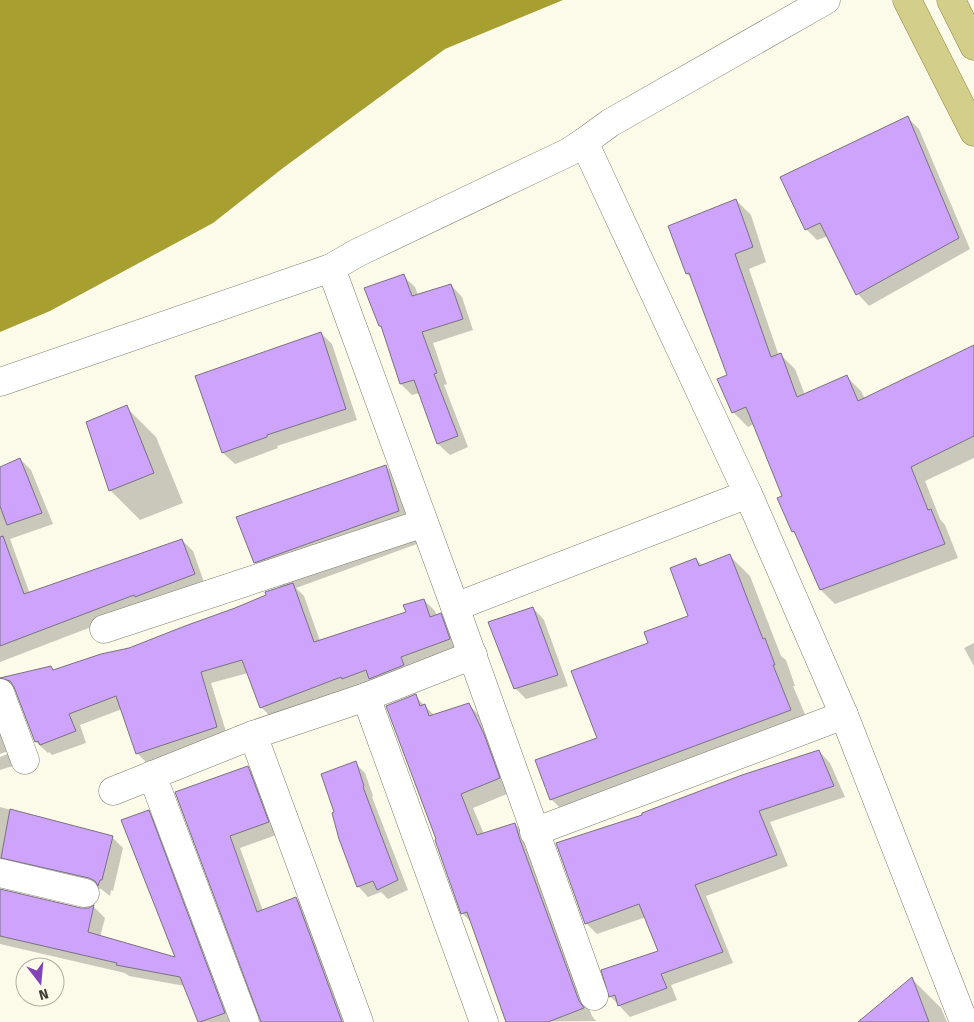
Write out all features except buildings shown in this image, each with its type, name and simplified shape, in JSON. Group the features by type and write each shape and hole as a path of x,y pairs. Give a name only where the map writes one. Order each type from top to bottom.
{"main road":[{"path":"907,0 974,132"},
{"path":"951,0 974,46"}],"street":[{"path":"0,382 330,268 569,152 610,123 826,0"},
{"path":"584,142 748,494 844,715 964,1022"},
{"path":"330,268 473,655 534,832 594,996"},
{"path":"455,607 748,494"},
{"path":"104,629 424,523"},
{"path":"114,792 253,735 366,697 473,655"},
{"path":"0,693 24,760"},
{"path":"366,697 484,1022"},
{"path":"534,832 844,715"},
{"path":"253,735 359,1022"},
{"path":"152,776 245,1022"},
{"path":"0,873 85,893"}],"shaded area":[{"path":"0,0 563,0 445,49 283,168 213,223 50,311 0,332"}]}
